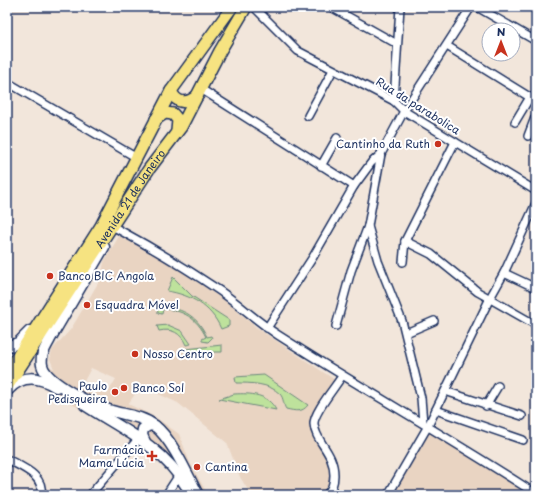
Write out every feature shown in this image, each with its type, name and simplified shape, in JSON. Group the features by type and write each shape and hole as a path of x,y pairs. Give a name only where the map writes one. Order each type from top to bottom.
{"main road":[{"name":"Avenida 21 de Janeiro","path":"7,373 101,226 171,91 232,7"},
{"name":"Avenida 21 de Janeiro","path":"7,387 149,169 177,132 200,92 220,51 246,7"},
{"path":"171,91 175,98 182,102 190,101 200,92"},
{"path":"155,120 161,114 173,114 178,120 177,132"},
{"path":"126,204 50,339 44,352 42,365 47,374 53,380 94,404 144,420 155,426 172,448 198,495"},
{"path":"7,347 14,346 23,339 46,313"},
{"path":"7,392 17,382 32,378 51,384 142,440 163,455 179,475 191,495"},
{"path":"142,440 143,429 150,425 155,426"}],"street":[{"name":"Rua da parabolica","path":"254,7 298,51 394,101 404,110 536,191"},
{"path":"331,7 397,44"},
{"path":"394,101 400,7"},
{"path":"336,326 351,271 368,226 381,154 404,110 471,7"},
{"path":"477,7 536,41"},
{"path":"447,46 511,83 533,99 515,122"},
{"path":"308,116 333,70"},
{"path":"7,82 136,158"},
{"path":"200,92 354,186"},
{"path":"528,136 536,115"},
{"path":"321,166 337,138"},
{"path":"403,262 405,241 455,142"},
{"path":"267,328 313,257 354,186 381,154"},
{"path":"388,495 426,425 436,410 490,298 504,273 536,204"},
{"path":"368,226 378,262 406,334 426,425"},
{"path":"114,227 170,258 222,292 267,328 342,376 426,425 536,494"},
{"path":"405,241 431,254 466,284 536,325"},
{"path":"504,273 536,288"},
{"path":"406,334 434,321"},
{"path":"326,495 332,487 334,469 332,457 315,430 314,423 342,376"},
{"path":"486,406 498,386"},
{"path":"445,391 486,406 522,416"},
{"path":"436,410 523,440"},
{"path":"90,495 142,440"},
{"path":"7,459 37,477 42,489 41,495"},
{"path":"166,495 179,475"}],"shaded area":[{"path":"119,236 169,263 224,300 257,328 335,380 309,425 328,458 333,473 331,487 321,495 251,495 240,477 227,443 178,403 152,391 145,392 138,390 128,404 155,417 179,434 190,463 208,495 184,495 165,465 133,439 35,383 46,365 54,369 50,359 52,350 71,329 101,278 104,262","holes":["91,368 116,379 107,394 83,383"]},
{"path":"429,430 524,491 521,495 390,495"}],"green space":[{"path":"173,277 192,296 229,320 229,326 221,329 212,314 199,303 184,295 167,291"},
{"path":"160,303 162,303 162,307 177,309 195,319 207,337 211,336 212,338 208,342 202,341 202,339 206,337 202,330 194,320 183,313 163,309 162,314 158,313 157,308"},
{"path":"168,325 182,331 191,344 186,345 182,337 176,332 168,330 159,331 157,326"},
{"path":"222,345 222,352 185,352 185,349"},
{"path":"264,375 308,405 306,408 295,411 286,409 283,399 276,390 259,384 236,383 235,377"},
{"path":"234,394 253,394 264,398 273,405 276,410 219,399"}],"place":[{"name":"Cantinho da Ruth","path":"438,144"},
{"name":"Banco BIC Angola","path":"50,276"},
{"name":"Esquadra Móvel","path":"87,305"},
{"name":"Nosso Centro","path":"135,354"},
{"name":"Banco Sol","path":"124,388"},
{"name":"Paulo Pedisqueira","path":"115,392"},
{"name":"Farmácia Mama Lúcia","path":"152,456"},
{"name":"Cantina","path":"197,467"}]}
